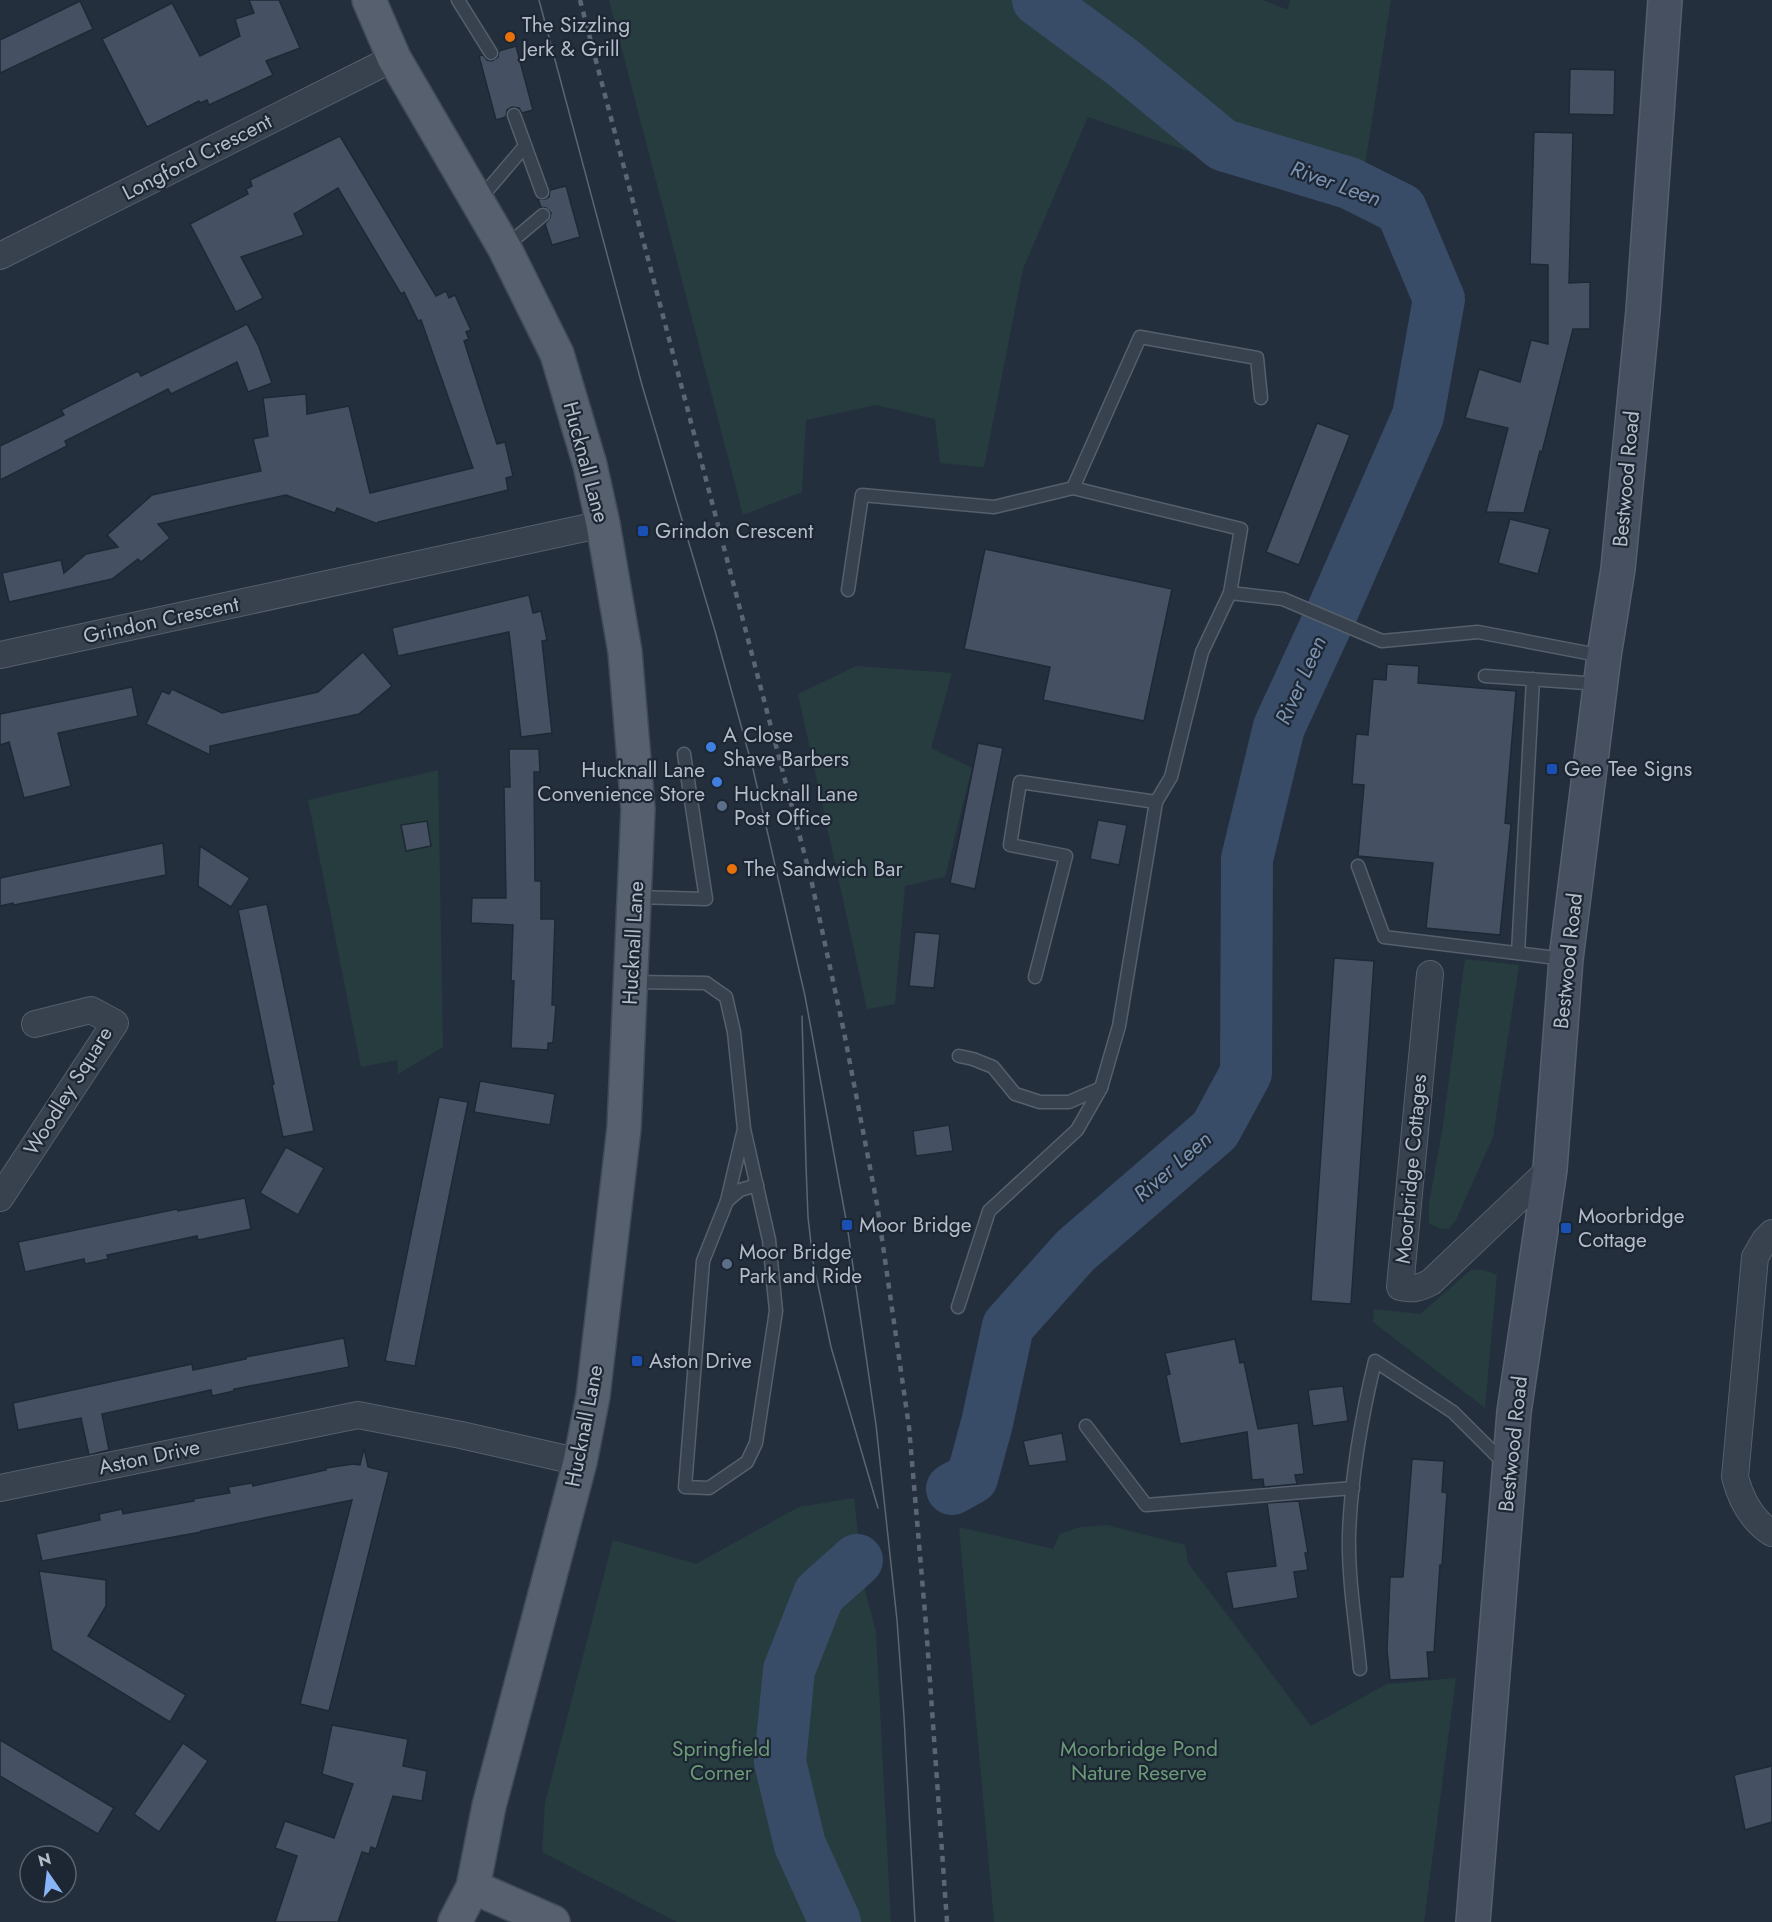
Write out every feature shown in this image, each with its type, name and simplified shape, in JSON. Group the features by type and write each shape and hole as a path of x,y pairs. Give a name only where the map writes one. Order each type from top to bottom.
{"main road":[{"name":"Hucknall Lane","path":"369,0 394,58 504,247 557,354 590,465 603,524 625,652 638,809 624,1128 593,1396 580,1462 489,1806 473,1887 455,1922"},
{"name":"Bestwood Road","path":"1473,1922 1514,1412 1550,1169 1566,959 1602,670 1618,569 1641,322 1665,0"},
{"path":"473,1887 553,1922"}],"street":[{"name":"Longford Crescent","path":"0,256 394,58"},
{"name":"Grindon Crescent","path":"0,656 603,524"},
{"name":"Moorbridge Cottages","path":"1434,990 1400,1287 1410,1290 1421,1288 1431,1282 1550,1169"},
{"name":"Woodley Square","path":"0,1198 115,1023 91,1011 35,1024"},
{"path":"1772,1233 1765,1239 1755,1257 1735,1477 1740,1497 1751,1514 1772,1533"},
{"name":"Aston Drive","path":"0,1488 358,1415 580,1462"}],"lane":[{"path":"458,0 491,53"},
{"path":"514,115 542,192"},
{"path":"477,202 525,146"},
{"path":"504,247 543,215"},
{"path":"1073,488 1140,337 1257,358 1261,398"},
{"path":"848,590 862,495 994,507 1073,488 1241,529 1230,593 1202,652 1171,777 1156,802 1119,1026 1101,1088 1077,1130 989,1211 958,1307"},
{"path":"1230,593 1283,599 1382,641 1478,632 1602,670"},
{"path":"1485,676 1533,679 1602,670"},
{"path":"1518,953 1533,679"},
{"path":"635,897 706,899 684,754"},
{"path":"1035,977 1066,856 1010,845 1020,782 1156,802"},
{"path":"1358,866 1384,937 1566,959"},
{"path":"631,982 706,983 726,997 734,1032 744,1130 769,1240 776,1311 756,1443 747,1462 709,1488 685,1487 703,1262 727,1201 744,1130"},
{"path":"959,1056 993,1067 1016,1094 1040,1102 1069,1102 1101,1088"},
{"path":"727,1201 740,1190 757,1185"},
{"path":"1360,1669 1349,1536 1355,1456 1375,1361 1453,1412 1510,1469"},
{"path":"1086,1426 1146,1504 1353,1488"}],"green space":[{"path":"609,0 1263,0 1288,10 1290,0 1391,0 1358,209 1088,117 1023,269 984,467 940,463 935,419 876,405 806,420 802,492 743,515"},
{"path":"856,666 952,673 931,748 972,768 945,877 905,886 895,1004 867,1009 798,694"},
{"path":"438,770 443,1047 398,1074 397,1060 361,1067 308,800"},
{"path":"1465,959 1519,965 1493,1137 1456,1220 1449,1229 1439,1228 1429,1223 1429,1203 1442,1132"},
{"path":"1471,1270 1484,1270 1497,1275 1485,1408 1373,1322 1374,1309 1420,1314"},
{"name":"Springfield Corner","path":"854,1498 864,1586 876,1632 891,1922 677,1922 542,1852 545,1803 613,1540 696,1564 799,1507"},
{"name":"Moorbridge Pond Nature Reserve","path":"1107,1525 1185,1545 1188,1563 1311,1726 1387,1684 1456,1678 1424,1922 994,1922 959,1527 1053,1549 1060,1534 1080,1527"}],"building":[{"path":"249,0 279,0 300,48 266,61 273,75 209,105 207,100 200,103 199,101 147,127 102,39 172,3 200,56 240,36 235,19 254,13"},
{"path":"80,1 93,29 0,73 0,40"},
{"path":"516,46 533,110 522,113 519,108 512,107 507,110 506,117 496,120 479,56 483,55 487,60 492,61 498,57 499,51"},
{"path":"1570,69 1615,70 1614,115 1569,114"},
{"path":"1534,132 1573,133 1569,283 1590,282 1590,329 1573,329 1524,513 1486,512 1508,428 1465,418 1479,369 1520,382 1531,340 1548,344 1548,265 1530,264"},
{"path":"340,136 436,296 446,291 449,298 455,295 471,330 466,332 469,339 464,341 497,444 505,442 513,476 506,478 508,490 378,522 378,524 337,508 335,513 286,495 227,508 158,524 170,538 141,562 138,559 112,579 9,602 2,573 61,560 64,573 86,554 118,547 106,536 152,495 261,471 253,439 268,436 263,398 306,394 307,414 349,406 370,493 473,468 421,320 418,321 404,292 401,294 338,188 294,214 304,235 241,257 263,298 236,312 190,224 248,194 246,189 252,186 250,180"},
{"path":"566,186 580,237 552,245 545,224 551,213 541,207 538,199 549,197 550,190"},
{"path":"247,324 259,347 272,383 248,392 237,362 171,394 168,389 65,441 67,446 0,480 0,446 64,415 61,410 138,371 141,376"},
{"path":"1317,423 1350,435 1299,565 1266,552"},
{"path":"1510,519 1550,529 1538,574 1498,563"},
{"path":"985,549 1172,589 1144,721 1043,700 1050,667 964,649"},
{"path":"529,595 533,613 541,611 547,640 542,641 552,733 521,737 509,632 398,656 392,628"},
{"path":"363,652 392,686 359,714 210,746 210,755 146,724 162,691 169,694 172,689 222,713 318,692"},
{"path":"1387,664 1419,666 1418,683 1516,691 1505,823 1511,824 1500,935 1426,928 1433,863 1358,856 1364,785 1352,784 1356,734 1368,735 1373,679 1386,680"},
{"path":"132,687 138,716 58,733 71,786 24,798 9,742 0,745 0,714"},
{"path":"978,743 1003,748 975,889 950,883"},
{"path":"509,749 539,749 540,772 534,772 535,881 541,881 541,919 555,919 552,1005 556,1005 553,1043 548,1043 548,1050 511,1048 514,981 511,981 513,925 471,923 472,898 506,898 504,787 510,787"},
{"path":"1098,820 1127,825 1119,865 1090,859"},
{"path":"427,821 431,846 406,851 401,825"},
{"path":"163,843 166,875 0,906 0,878"},
{"path":"200,846 250,878 231,907 198,886"},
{"path":"267,904 314,1131 283,1137 238,910"},
{"path":"915,932 940,934 934,988 909,986"},
{"path":"1334,958 1374,961 1351,1304 1311,1301"},
{"path":"480,1081 555,1094 550,1125 474,1112"},
{"path":"439,1097 468,1102 415,1366 385,1361"},
{"path":"949,1125 953,1151 916,1156 913,1131"},
{"path":"286,1147 324,1168 298,1215 260,1193"},
{"path":"245,1198 251,1229 198,1240 197,1236 107,1255 108,1259 85,1264 84,1259 25,1272 18,1242 177,1209 178,1211"},
{"path":"344,1338 349,1367 234,1389 234,1391 212,1396 211,1390 102,1414 109,1450 89,1455 81,1418 18,1430 13,1403 192,1364 193,1370"},
{"path":"1235,1339 1240,1363 1244,1362 1258,1429 1298,1423 1304,1474 1295,1475 1297,1484 1264,1487 1263,1479 1252,1480 1247,1432 1180,1444 1166,1375 1170,1374 1165,1353"},
{"path":"1343,1386 1348,1421 1313,1426 1308,1390"},
{"path":"1062,1433 1067,1461 1029,1466 1023,1441"},
{"path":"364,1448 368,1467 389,1472 329,1711 300,1704 352,1500 201,1532 42,1561 36,1534 100,1520 99,1514 122,1509 123,1514 194,1501 193,1499 230,1493 228,1487 252,1483 253,1486 326,1470 326,1468 360,1465"},
{"path":"1412,1459 1444,1461 1442,1492 1447,1493 1434,1652 1427,1652 1429,1678 1390,1680 1387,1650 1390,1577 1403,1577"},
{"path":"1299,1501 1308,1553 1305,1553 1308,1570 1294,1572 1298,1598 1233,1609 1226,1572 1276,1566 1267,1503"},
{"path":"39,1571 106,1580 106,1606 88,1636 186,1695 170,1722 52,1650"},
{"path":"332,1725 408,1739 403,1766 427,1771 422,1801 393,1796 376,1849 371,1847 369,1854 362,1852 338,1922 275,1922 297,1856 275,1848 285,1821 334,1838 353,1784 322,1774"},
{"path":"0,1740 114,1808 98,1834 0,1776"},
{"path":"183,1743 208,1761 159,1832 134,1814"},
{"path":"1772,1766 1772,1822 1745,1830 1734,1775"}],"waterway":[{"name":"River Leen","path":"952,1489 972,1478 987,1423 1008,1326 1075,1251 1215,1130 1246,1073 1247,859 1279,727 1418,416 1439,299 1401,209 1349,183 1223,145 1122,62 1038,0"},
{"name":"River Leen","path":"835,1922 800,1845 780,1762 789,1670 819,1594 857,1560"}],"tram line":[{"path":"539,0 642,385 715,631 753,769 805,996 847,1225 876,1425 897,1620 915,1922"},
{"path":"802,1016 808,1217 813,1261 831,1347 878,1508"}],"railway":[{"path":"580,0 811,879 844,1032 877,1204 909,1427 947,1922"}],"place":[{"name":"The Sizzling Jerk & Grill","path":"510,37"},
{"name":"Grindon Crescent","path":"643,531"},
{"name":"A Close Shave Barbers","path":"711,747"},
{"name":"Gee Tee Signs","path":"1552,769"},
{"name":"Hucknall Lane Convenience Store","path":"717,782"},
{"name":"Hucknall Lane Post Office","path":"722,806"},
{"name":"The Sandwich Bar","path":"732,869"},
{"name":"Moor Bridge","path":"847,1225"},
{"name":"Moorbridge Cottage","path":"1566,1228"},
{"name":"Moor Bridge Park and Ride","path":"727,1264"},
{"name":"Aston Drive","path":"637,1361"}]}
